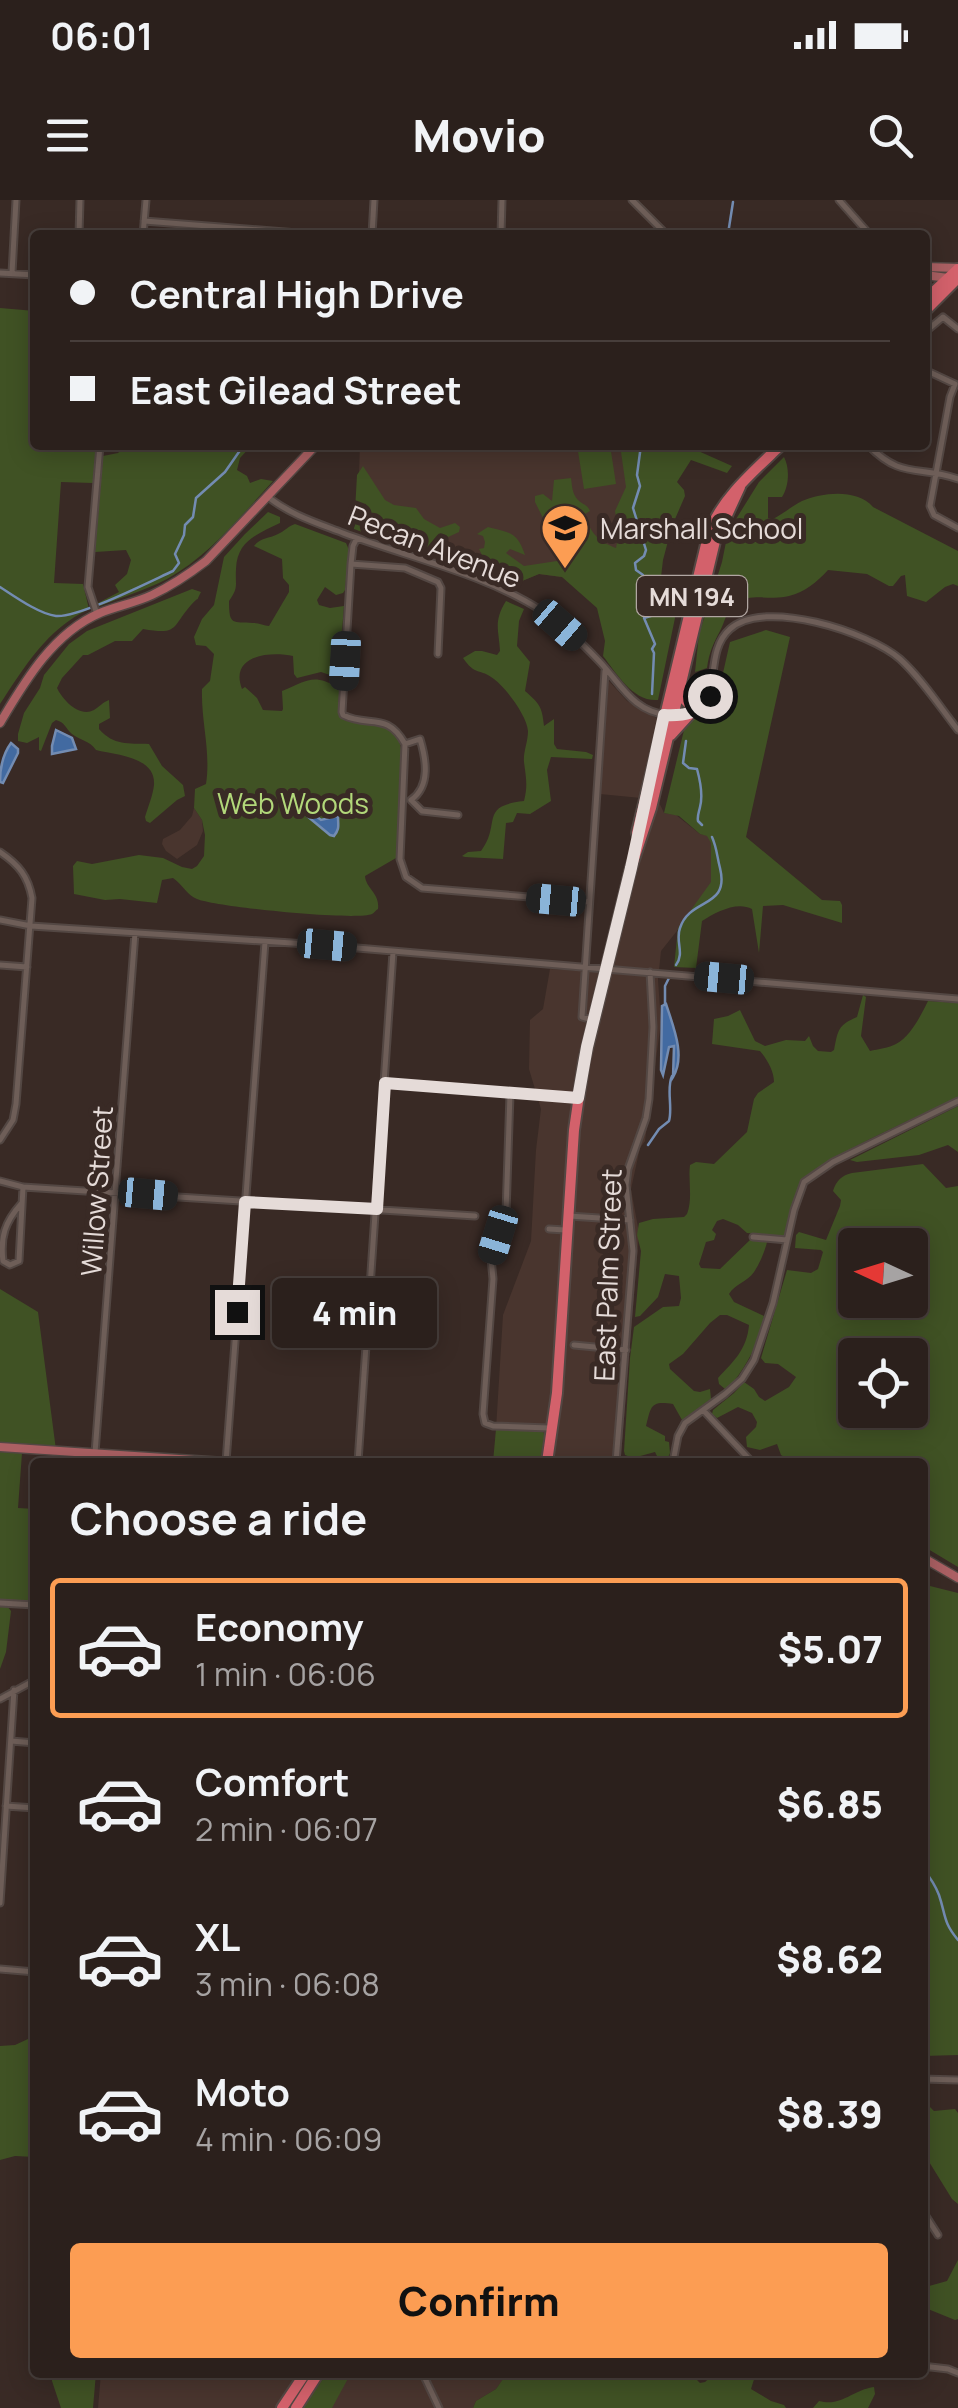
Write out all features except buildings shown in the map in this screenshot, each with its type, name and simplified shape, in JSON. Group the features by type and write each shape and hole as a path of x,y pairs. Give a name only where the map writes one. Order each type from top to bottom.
{"highway":[{"path":"930,306 956,272"},
{"path":"930,295 956,272"},
{"path":"942,294 958,286"},
{"name":"MN 194","path":"548,1458 578,1098 594,1020 669,715 704,547 727,499 776,450"},
{"name":"MN 194","path":"631,868 651,808 668,740 669,715 680,688 715,541 740,487"},
{"path":"680,688 687,703 705,704"},
{"path":"668,740 690,714"},
{"path":"282,2408 302,2378"},
{"path":"296,2408 315,2378"}],"main road":[{"path":"930,267 956,272"},
{"path":"930,277 956,272"},
{"path":"0,723 46,653 96,614 150,596 191,573 311,450"},
{"path":"0,1447 167,1458"},
{"path":"928,1560 958,1578"}],"street":[{"path":"12,274 16,200"},
{"path":"79,230 80,200"},
{"path":"143,230 146,200"},
{"path":"372,230 374,200"},
{"path":"501,230 502,200"},
{"path":"632,200 659,230"},
{"path":"838,200 865,230"},
{"path":"144,222 254,230"},
{"path":"0,273 30,275"},
{"path":"930,328 943,317 958,329"},
{"path":"930,372 957,384 949,401 930,506 931,512 958,528"},
{"path":"96,614 88,586 100,450"},
{"path":"874,450 892,466 958,479"},
{"name":"Pecan Avenue","path":"267,496 294,514 520,598 560,625 606,668 638,706 669,715"},
{"path":"357,538 351,564 343,716 387,724 405,744 407,799 400,859 406,877 422,888 589,902"},
{"path":"351,564 405,568 438,582 438,654"},
{"path":"669,715 690,714 705,704 712,691 716,651 726,633 742,620 768,615 832,626 890,651 904,662 958,730"},
{"path":"594,1020 582,1017 606,668"},
{"path":"405,744 420,739 425,764 418,794 407,799"},
{"path":"407,799 422,811 458,814"},
{"path":"0,852 16,863 27,878 32,898 16,1104 13,1120 0,1140"},
{"path":"0,920 31,926 265,940 958,999"},
{"name":"Willow Street","path":"95,1453 135,933"},
{"path":"225,1458 265,940"},
{"path":"358,1458 392,951"},
{"path":"0,966 27,967"},
{"name":"East Palm Street","path":"616,1458 633,1251 626,1201 628,1169 649,1099 653,1028 650,972"},
{"path":"385,1083 578,1098"},
{"path":"510,1094 506,1213 492,1258 482,1414 484,1422 492,1426 553,1428"},
{"path":"674,1458 685,1423 726,1394 754,1360 804,1182 833,1162 958,1100"},
{"path":"0,1180 23,1187 475,1216"},
{"path":"21,1204 8,1218 2,1233 1,1256 10,1265 19,1261 23,1187"},
{"path":"569,1216 630,1220"},
{"path":"550,1229 568,1230"},
{"path":"753,1236 788,1240"},
{"path":"574,1345 626,1350"},
{"path":"703,1410 748,1458"},
{"path":"0,1603 30,1606"},
{"path":"0,1700 30,1682"},
{"path":"0,1903 14,1690"},
{"path":"11,1741 30,1742"},
{"path":"6,1806 30,1808"},
{"path":"0,1969 30,1972"},
{"path":"928,2079 958,2080"},
{"path":"928,2220 938,2236"},
{"path":"928,2367 958,2373"},
{"path":"425,2378 439,2408"}],"shaded area":[{"name":"Marshall School","path":"360,450 683,450 605,610 569,578 539,574 510,586 357,530"},
{"path":"608,680 627,701 660,720 647,777 664,813 676,815 700,834 720,838 715,883 661,951 661,1022 645,1141 631,1189 639,1233 621,1456 631,1458 535,1458 496,1429 503,1315 531,1241 541,1109 529,1069 530,1020 543,1009 550,969 599,972 641,798 600,794"},
{"path":"194,808 202,820 203,831 197,845 177,859 166,851 163,839 180,830"},
{"path":"101,2378 504,2378 473,2408 98,2408"}],"green space":[{"path":"0,308 30,311 30,450 96,450 93,483 61,482 54,583 83,584 89,609 49,638 0,704"},
{"path":"247,450 237,470 250,483 261,479 273,481 224,534 182,570 151,587 100,606 98,603 119,592 115,585 127,574 131,560 126,550 95,552 103,456"},
{"path":"578,450 611,450 616,484 584,489"},
{"path":"621,450 696,450 732,466 727,473 691,460 677,482 685,496 672,526 661,577 675,618 658,700 633,692 614,671 603,656 605,641 597,608 562,577 539,574 510,586 354,529 357,475 363,466 385,500 416,508 424,519 440,528 455,523 460,527 459,532 446,538 457,550 484,559 479,549 484,548 485,542 477,534 488,527 516,537 525,555 510,549 506,553 524,566 557,561 572,553 565,531 552,536 535,496 543,494 552,501 554,480 571,478 575,495 590,511 585,514 592,531 616,548 619,532 615,511 626,487"},
{"path":"784,457 788,472 786,488 782,497 768,497 768,518 820,496 858,497 958,551 958,586 945,587 926,602 907,596 905,575 889,586 867,574 828,570 795,594 748,598 735,604 713,644 707,668 695,672 699,634 728,532 759,482"},
{"name":"Web Woods","path":"268,512 280,517 280,523 250,539 240,551 235,589 229,601 231,619 269,626 289,592 282,559 254,546 259,541 295,524 346,543 349,550 345,590 336,595 325,587 317,600 319,605 330,608 344,606 339,670 336,677 321,672 297,678 293,656 263,655 246,662 241,669 242,689 245,687 257,698 263,710 282,711 282,691 311,680 323,681 340,688 339,710 346,721 383,726 396,736 402,756 396,858 365,876 378,909 372,914 341,916 230,906 197,899 173,878 162,880 157,903 74,894 73,866 77,861 92,864 139,855 163,858 192,869 204,856 202,820 194,808 195,789 206,784 202,689 210,681 214,654 206,646 196,645 194,637 214,605 224,557"},
{"path":"192,589 201,592 198,599 173,628 143,629 132,641 115,641 83,655 57,688 67,702 83,711 94,710 109,700 110,718 99,724 99,729 116,741 149,744 162,766 183,785 185,796 150,823 145,817 153,775 142,762 96,750 56,720 41,751 39,737 27,743 18,741 18,734 44,675 69,644 87,631"},
{"path":"506,601 524,609 517,646 530,662 525,691 539,706 544,726 554,719 554,744 557,749 593,755 592,759 551,757 547,770 551,801 530,814 517,813 513,822 506,823 503,859 465,857 462,856 468,852 481,851 496,812 510,803 524,801 525,795 528,731 524,718 499,683 463,658 475,651 497,655 498,621"},
{"path":"766,630 790,637 746,837 822,900 840,901 842,923 783,905 763,906 759,953 752,909 727,909 702,921 696,968 674,967 678,928 711,882 711,843 707,836 679,816 664,813 685,726 718,695 730,642"},
{"path":"863,995 866,997 861,1036 870,1051 890,1046 906,1036 928,1001 958,1003 958,1098 874,1137 811,1174 798,1190 784,1236 747,1233 723,1219 717,1221 712,1230 716,1234 714,1240 706,1242 701,1268 720,1269 751,1239 767,1242 754,1272 729,1294 734,1302 764,1316 755,1346 725,1389 718,1378 743,1348 749,1325 727,1315 710,1323 669,1364 694,1391 710,1389 711,1399 682,1420 673,1404 653,1406 646,1426 665,1436 669,1442 668,1458 658,1458 655,1452 633,1458 625,1455 634,1327 663,1307 679,1306 681,1298 679,1276 665,1274 658,1297 635,1317 641,1251 639,1223 687,1214 690,1165 714,1164 747,1132 754,1099 774,1082 770,1065 760,1051 712,1044 714,1019 740,1010 755,1041 765,1046 786,1040 805,1041 809,1036 818,1051 831,1052 840,1029 857,1017"},
{"path":"958,1106 958,1152 948,1145 919,1155 850,1160"},
{"path":"923,1164 946,1188 958,1186 958,1567 928,1549 928,1458 786,1458 777,1444 760,1450 747,1447 746,1437 757,1422 752,1413 738,1407 717,1418 712,1414 744,1382 765,1401 789,1387 796,1377 761,1358 787,1270 811,1273 818,1269 823,1252 795,1248 796,1235 799,1232 826,1240 840,1206 841,1200 833,1191 838,1181 852,1173"},
{"path":"0,1289 38,1312 56,1450 0,1445"},
{"path":"496,1429 545,1435 541,1458 493,1458"},
{"path":"0,1451 22,1453 18,1508 30,1509 30,1605 0,1603"},
{"path":"928,1586 958,1593 958,2055 928,2056"},
{"path":"0,1607 11,1611 0,1669"},
{"path":"30,2030 30,2157 0,2160 0,2046 28,2039"},
{"path":"928,2105 934,2111 955,2109 958,2113 958,2204 928,2160"},
{"path":"958,2260 955,2320 928,2309 928,2286 947,2281"},
{"path":"96,2378 93,2408 61,2408 52,2381"},
{"path":"324,2378 348,2378 332,2408 303,2408"},
{"path":"504,2378 696,2378 700,2383 709,2378 754,2378 751,2389 786,2408 473,2408 476,2401 496,2389"},
{"path":"874,2387 868,2408 813,2408 819,2401 834,2402"}],"water":[{"path":"56,730 72,738 76,749 52,754"},
{"path":"11,743 18,753 3,783 1,766"},
{"path":"311,812 321,820 338,816 334,836 307,816"},
{"path":"666,1004 678,1050 673,1077 674,1046 669,1047 663,1075 661,1070 662,1006"}],"waterway":[{"path":"729,230 733,202"},
{"path":"0,587 56,616 114,598 173,571 179,563 175,554 185,525 193,517 196,498 225,472 240,450"},
{"path":"640,450 637,475 640,486 633,508 646,550 635,563 636,570 643,575"},
{"path":"647,578 650,604 655,610 654,615 644,618 655,644 652,694"},
{"path":"686,741 683,763 697,769 701,793 698,821 702,825"},
{"path":"676,965 680,956 679,933 685,918 714,897 722,881 712,837"},
{"path":"665,1005 669,978"},
{"path":"648,1145 669,1121 672,1076"},
{"path":"928,1876 958,1940"}],"place":[{"name":"Marshall School","path":"565,570"}],"route":[{"path":"237,1312 245,1202 377,1209 385,1083 578,1098 664,715 693,713 710,696"}]}
